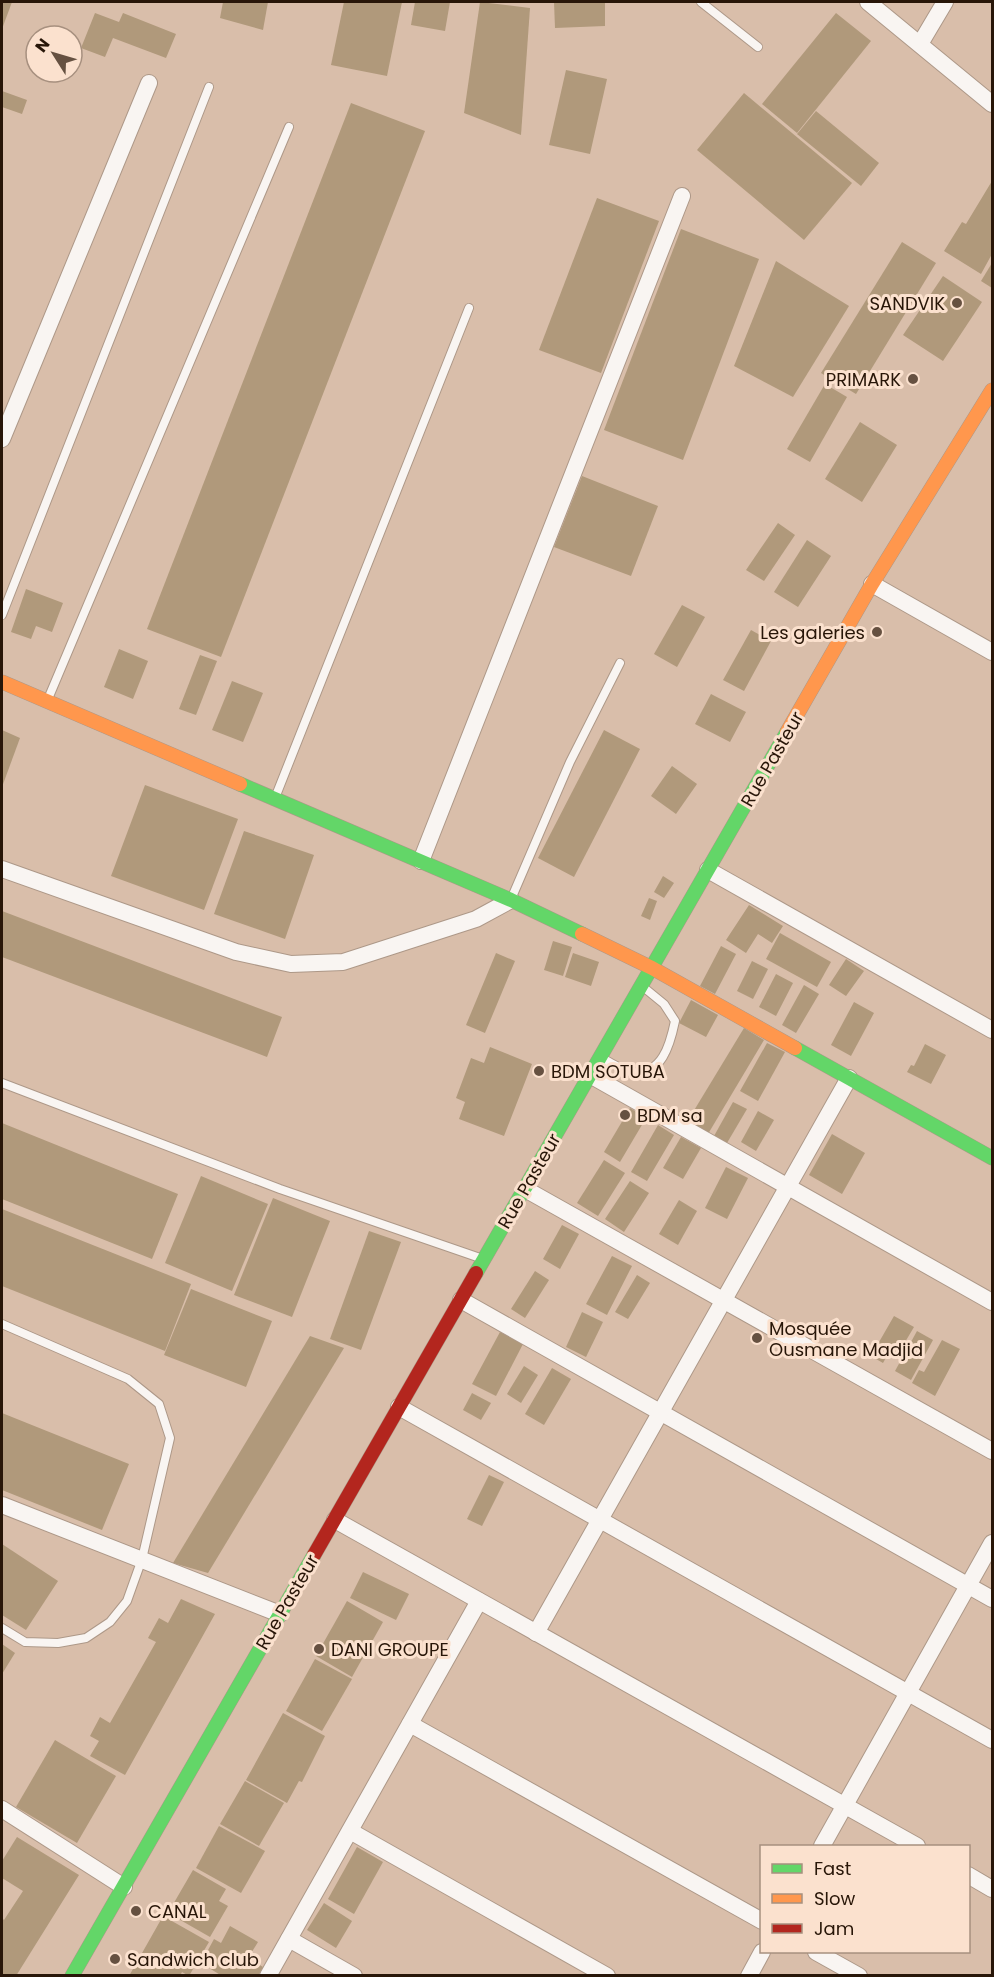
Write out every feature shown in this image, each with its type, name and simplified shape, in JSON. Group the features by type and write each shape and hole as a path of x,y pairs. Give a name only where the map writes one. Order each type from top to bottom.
{"main road":[{"name":"Rue Pasteur","path":"76,1974 123,1887 872,584 993,390"},
{"path":"2,682 511,900 652,968 993,1158"}],"street":[{"path":"868,2 993,104"},
{"path":"920,44 945,2"},
{"path":"2,439 149,83"},
{"path":"421,861 682,196"},
{"path":"872,584 993,652"},
{"path":"2,869 236,952 291,964 343,962 476,919 511,900"},
{"path":"708,870 993,1030"},
{"path":"590,1076 993,1302"},
{"path":"536,1633 849,1078"},
{"path":"525,1189 993,1451"},
{"path":"461,1300 993,1599"},
{"path":"399,1407 993,1740"},
{"path":"2,1505 280,1614"},
{"path":"334,1520 915,1845"},
{"path":"823,1845 993,1543"},
{"path":"268,1976 479,1601"},
{"path":"410,1724 760,1920"},
{"path":"4,1818 123,1887"},
{"path":"350,1831 607,1976"},
{"path":"970,1876 993,1889"},
{"path":"289,1939 354,1976"},
{"path":"749,1976 761,1953"},
{"path":"818,1953 859,1976"}],"lane":[{"path":"701,2 758,47"},
{"path":"2,615 209,87"},
{"path":"47,702 289,127"},
{"path":"274,798 470,308"},
{"path":"511,900 570,762 620,663"},
{"path":"600,1057 630,1072 648,1072 661,1062 675,1021 664,1004 641,986"},
{"path":"2,1083 280,1189 484,1260"},
{"path":"2,1324 128,1378 159,1404 170,1438 142,1559 127,1601 110,1622 87,1638 58,1643 25,1642 2,1628"}],"building":[{"path":"2,2 12,2 2,29"},
{"path":"223,2 268,2 263,30 220,18"},
{"path":"344,2 402,2 387,76 331,65"},
{"path":"415,2 450,2 445,31 411,25"},
{"path":"480,2 530,8 521,135 464,113"},
{"path":"554,2 605,2 605,26 555,28"},
{"path":"95,13 119,22 123,13 176,34 166,58 113,38 105,57 84,49 84,40"},
{"path":"836,13 871,41 797,133 762,104"},
{"path":"566,70 607,79 590,154 549,145"},
{"path":"2,91 27,100 22,114 2,107"},
{"path":"744,93 852,183 804,240 697,150"},
{"path":"351,103 425,131 221,657 147,629"},
{"path":"816,111 879,163 861,186 797,134"},
{"path":"992,181 992,254 981,274 944,251 962,222 966,224"},
{"path":"597,198 659,221 601,373 539,350"},
{"path":"681,229 759,259 683,460 604,430"},
{"path":"902,242 936,263 856,394 821,373"},
{"path":"776,261 849,306 793,397 734,366"},
{"path":"992,263 992,288 981,281"},
{"path":"943,276 982,302 943,361 903,335"},
{"path":"825,384 847,397 810,462 787,449"},
{"path":"860,422 897,445 862,502 825,479"},
{"path":"582,476 658,506 631,576 554,547"},
{"path":"778,523 795,535 764,581 746,570"},
{"path":"807,540 831,556 798,607 774,592"},
{"path":"26,589 63,603 52,632 36,626 31,639 11,632"},
{"path":"682,605 705,617 677,667 654,654"},
{"path":"751,630 771,641 744,691 723,680"},
{"path":"119,649 148,661 133,699 104,687"},
{"path":"200,655 217,661 196,715 179,709"},
{"path":"232,681 263,693 243,742 212,730"},
{"path":"711,694 746,712 730,742 695,724"},
{"path":"2,730 20,738 2,787"},
{"path":"604,730 640,749 574,877 538,858"},
{"path":"672,766 697,784 676,814 651,796"},
{"path":"145,785 238,819 204,910 111,876"},
{"path":"244,831 314,855 285,939 214,914"},
{"path":"663,876 674,883 664,898 654,892"},
{"path":"649,898 657,901 650,920 641,916"},
{"path":"749,905 783,926 772,943 758,934 746,953 726,940"},
{"path":"2,911 282,1017 267,1057 2,957"},
{"path":"780,933 831,962 817,987 766,959"},
{"path":"553,941 572,947 563,976 544,970"},
{"path":"721,946 736,954 715,994 700,986"},
{"path":"496,953 515,961 485,1033 466,1025"},
{"path":"573,953 599,962 591,986 565,977"},
{"path":"846,959 864,971 846,996 829,985"},
{"path":"752,961 768,969 753,999 737,991"},
{"path":"776,974 793,983 776,1016 759,1007"},
{"path":"804,985 819,994 796,1033 782,1025"},
{"path":"691,1000 718,1015 706,1037 679,1023"},
{"path":"854,1002 874,1013 851,1056 831,1045"},
{"path":"744,1028 764,1040 708,1134 687,1122"},
{"path":"767,1043 785,1052 758,1101 740,1091"},
{"path":"925,1044 946,1055 931,1084 907,1072 911,1065 914,1066"},
{"path":"490,1047 532,1064 504,1136 459,1119 465,1102 456,1098 471,1058 484,1063"},
{"path":"733,1102 747,1109 727,1143 714,1136"},
{"path":"630,1108 646,1118 620,1162 604,1152"},
{"path":"758,1111 774,1120 756,1151 741,1142"},
{"path":"2,1123 178,1194 152,1259 2,1199"},
{"path":"658,1125 674,1135 647,1181 631,1172"},
{"path":"832,1134 865,1153 842,1194 809,1175"},
{"path":"681,1137 701,1148 683,1179 663,1168"},
{"path":"604,1160 625,1173 598,1216 577,1203"},
{"path":"726,1167 748,1178 727,1219 705,1208"},
{"path":"201,1176 268,1204 232,1291 165,1263"},
{"path":"630,1181 649,1193 624,1232 605,1219"},
{"path":"273,1198 330,1221 292,1317 234,1295"},
{"path":"679,1200 697,1211 678,1245 659,1234"},
{"path":"2,1209 191,1284 165,1351 2,1286"},
{"path":"562,1225 579,1234 560,1269 543,1259"},
{"path":"369,1231 401,1242 361,1350 330,1339"},
{"path":"612,1256 632,1266 607,1315 586,1304"},
{"path":"535,1271 549,1280 525,1318 511,1309"},
{"path":"637,1275 650,1283 628,1319 615,1312"},
{"path":"191,1289 272,1321 246,1387 164,1355"},
{"path":"582,1312 603,1322 586,1357 566,1347"},
{"path":"894,1316 914,1327 895,1359 888,1354 883,1363 871,1356"},
{"path":"917,1331 933,1340 911,1380 895,1371"},
{"path":"500,1332 523,1344 496,1396 472,1384"},
{"path":"310,1336 344,1348 208,1573 173,1563"},
{"path":"942,1340 960,1349 935,1396 912,1383 919,1370 924,1372"},
{"path":"524,1366 538,1375 521,1403 507,1394"},
{"path":"552,1368 571,1379 544,1425 525,1414"},
{"path":"472,1393 491,1403 481,1420 463,1410"},
{"path":"2,1413 129,1464 102,1530 2,1490"},
{"path":"489,1475 504,1482 482,1526 467,1519"},
{"path":"2,1544 58,1581 26,1630 2,1615"},
{"path":"363,1572 409,1594 396,1620 350,1598"},
{"path":"181,1599 215,1614 125,1775 90,1756 99,1741 90,1736 100,1717 110,1723 156,1642 148,1638 159,1618 168,1623"},
{"path":"347,1601 383,1622 352,1677 316,1656"},
{"path":"2,1644 15,1653 2,1674"},
{"path":"315,1659 352,1679 322,1731 286,1711"},
{"path":"283,1713 325,1736 302,1782 299,1781 287,1803 246,1780"},
{"path":"55,1740 116,1776 77,1843 16,1807"},
{"path":"245,1781 284,1803 259,1846 220,1824"},
{"path":"219,1826 265,1851 241,1893 196,1868"},
{"path":"17,1837 79,1875 16,1976 4,1976 2,1974 2,1918 4,1920 23,1891 2,1878 2,1861"},
{"path":"357,1847 383,1862 354,1914 328,1899"},
{"path":"193,1870 226,1889 219,1901 228,1906 210,1937 168,1913"},
{"path":"324,1903 352,1921 336,1948 307,1930"},
{"path":"163,1916 209,1942 189,1976 182,1972 180,1976 129,1976"},
{"path":"230,1926 258,1942 248,1958 263,1967 258,1976 222,1976 201,1963 214,1939 221,1943"}],"traffic: fast":[{"path":"476,1273 787,732"},
{"path":"240,784 511,900 582,934"},
{"path":"795,1048 992,1158"},
{"path":"72,1976 314,1555"}],"traffic: slow":[{"path":"787,732 872,584 992,390"},
{"path":"2,682 240,784"},
{"path":"582,934 652,968 795,1048"}],"traffic: jam":[{"path":"314,1555 476,1273"}],"place":[{"name":"SANDVIK","path":"957,303"},
{"name":"PRIMARK","path":"913,379"},
{"name":"Les galeries","path":"877,632"},
{"name":"BDM SOTUBA","path":"539,1071"},
{"name":"BDM sa","path":"625,1115"},
{"name":"Mosquée Ousmane Madjid","path":"757,1338"},
{"name":"DANI GROUPE","path":"319,1649"},
{"name":"CANAL","path":"136,1911"},
{"name":"Sandwich club","path":"115,1959"}]}
